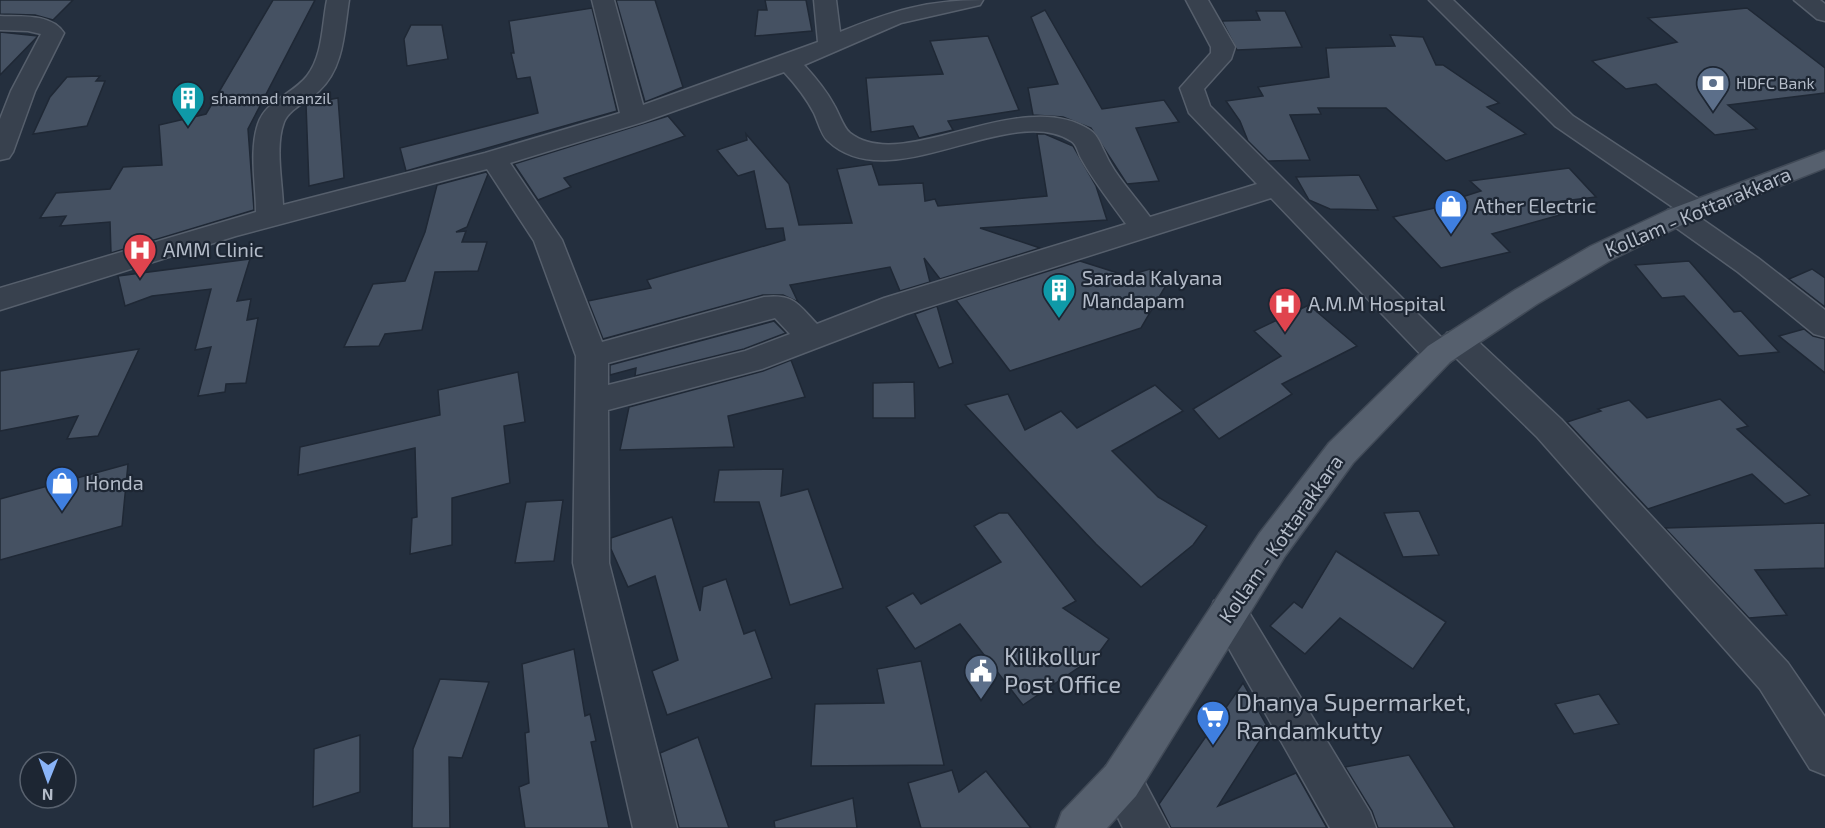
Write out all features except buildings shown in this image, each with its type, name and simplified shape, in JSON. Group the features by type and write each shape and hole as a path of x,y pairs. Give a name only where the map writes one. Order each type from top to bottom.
{"main road":[{"name":"Kollam - Kottarakkara","path":"1078,828 1121,781 1272,545 1341,453 1449,348 1526,297 1601,253 1686,213 1825,159"}],"street":[{"path":"270,217 269,126 278,108 302,95 315,81 328,61 338,0"},
{"path":"603,0 634,117"},
{"path":"825,0 830,42"},
{"path":"0,299 270,217 494,159 634,117 788,63 830,42 894,18 972,0"},
{"path":"1197,0 1221,40 1223,54 1192,88 1193,98 1198,108 1274,188 1449,348 1549,428 1774,676 1825,754"},
{"path":"1440,0 1564,121 1686,213 1825,326"},
{"path":"1805,0 1825,14"},
{"path":"0,23 39,26 50,29 53,33 24,90 0,152"},
{"path":"788,63 810,83 826,109 837,136 867,151 897,151 990,131 1029,126 1070,128 1084,138 1094,158 1143,227"},
{"path":"494,159 548,240 592,356 591,563 655,828"},
{"path":"592,402 751,361 895,306 1274,188"},
{"path":"592,356 764,308 782,306 806,332"},
{"path":"1228,613 1354,828"},
{"path":"1121,781 1148,828"}],"place":[{"name":"HDFC Bank","path":"1713,112"},
{"name":"shamnad manzil","path":"188,127"},
{"name":"Ather Electric","path":"1451,235"},
{"name":"AMM Clinic","path":"140,279"},
{"name":"Sarada Kalyana Mandapam","path":"1059,319"},
{"name":"A.M.M Hospital","path":"1285,333"},
{"name":"Honda","path":"62,512"},
{"name":"Kilikollur Post Office","path":"981,700"},
{"name":"Dhanya Supermarket, Randamkutty","path":"1213,746"}]}
